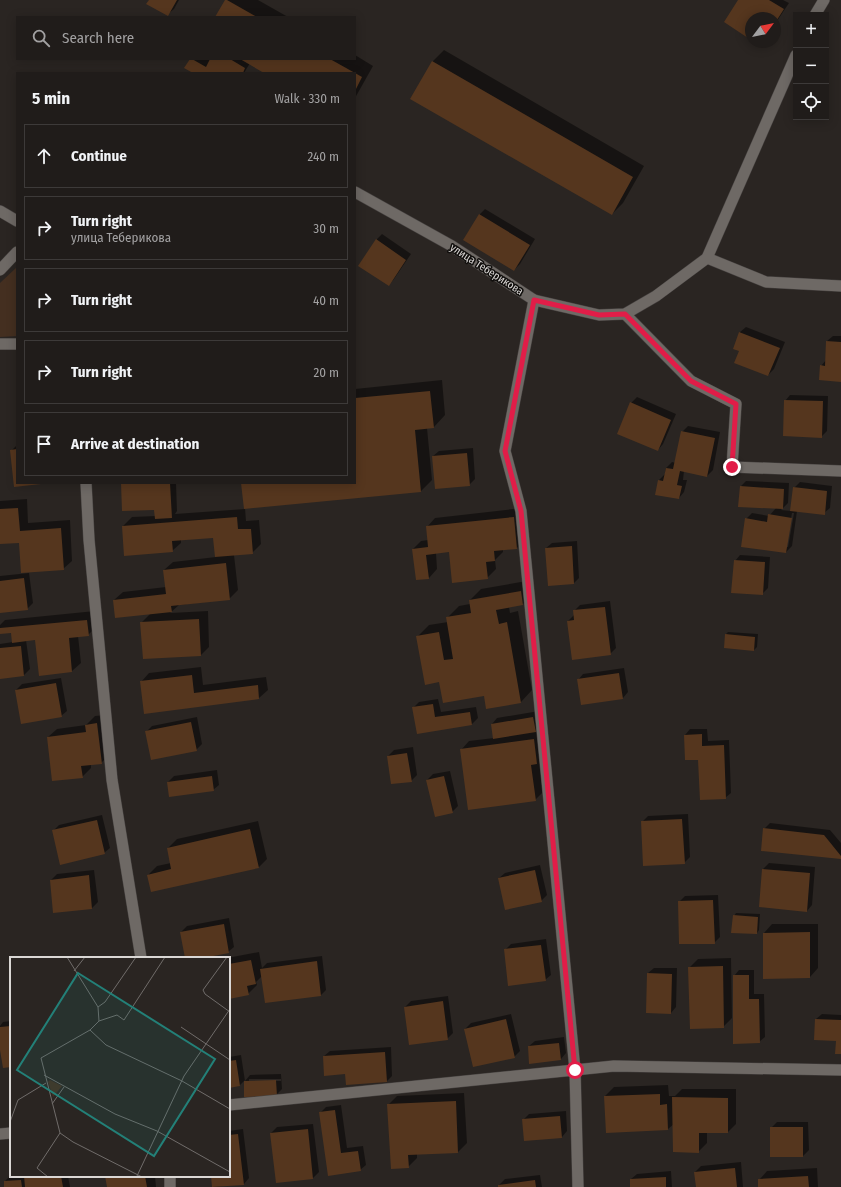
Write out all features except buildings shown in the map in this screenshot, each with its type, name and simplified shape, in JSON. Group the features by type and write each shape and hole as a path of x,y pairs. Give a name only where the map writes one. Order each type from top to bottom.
{"street":[{"path":"817,12 824,0"},
{"path":"793,62 707,258 766,282 841,286"},
{"name":"улица Теберикова","path":"356,193 452,246 534,300 599,315 625,314 656,296 707,258"},
{"path":"0,211 16,220"},
{"path":"0,270 16,253"},
{"path":"534,300 505,451 521,511 575,1070 578,1187"},
{"path":"625,314 691,381 736,404 732,467 841,471"},
{"path":"0,344 16,344"},
{"path":"86,484 89,540 112,780 141,957"},
{"path":"230,1105 614,1066 841,1070"},
{"path":"0,1134 10,1133"}],"shaded area":[{"path":"16,268 16,336 0,337 0,283"}],"route":[{"path":"575,1070 521,511 505,451 534,300 599,315 625,314 691,381 736,404 732,467"}]}
